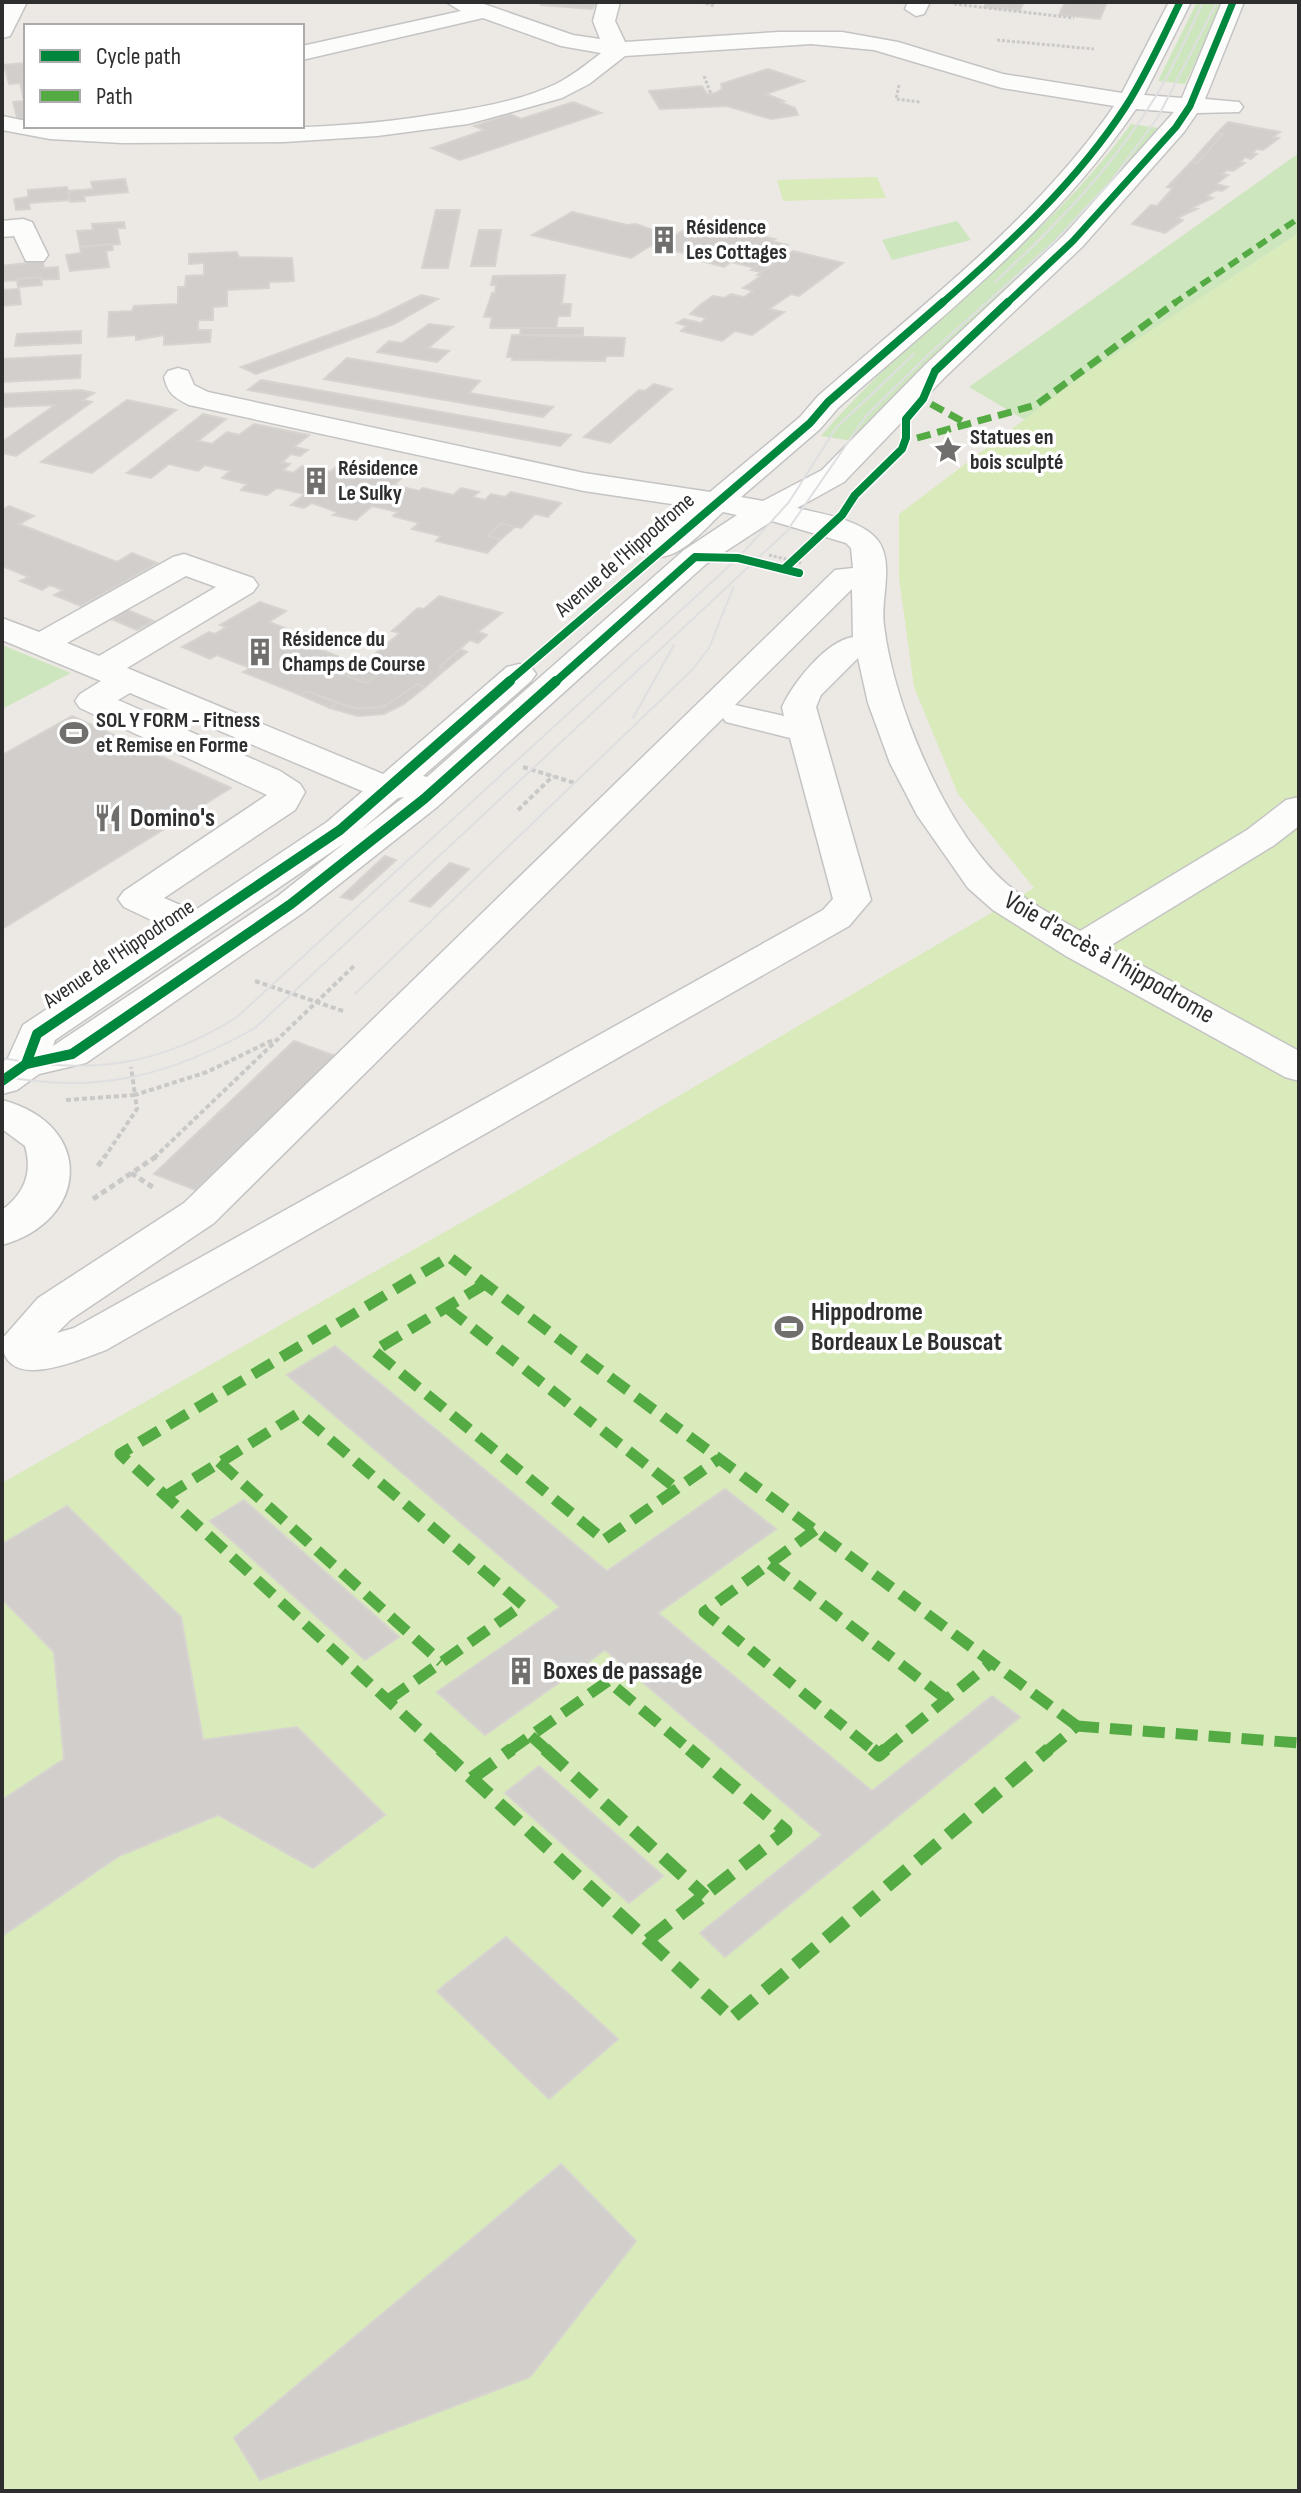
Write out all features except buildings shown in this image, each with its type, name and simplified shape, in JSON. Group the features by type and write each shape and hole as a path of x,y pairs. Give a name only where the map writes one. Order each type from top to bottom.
{"street":[{"path":"2,31 16,2"},
{"path":"456,2 569,41 619,49 830,38 875,43 1000,80 1129,101 1231,107"},
{"path":"304,53 488,14 519,2"},
{"path":"609,2 602,18 604,30 619,49"},
{"name":"Avenue de l'Hippodrome","path":"10,1067 37,1034 340,830 799,434 828,402 1020,230 1078,169 1129,101 1180,2"},
{"name":"Avenue de l'Hippodrome","path":"10,1067 72,1054 330,874 450,775 695,557 740,526 833,476 935,371 1073,241 1173,131 1190,106 1233,2"},
{"path":"2,123 36,132 101,138 278,135 419,123 498,109 557,92 592,71 619,49"},
{"path":"2,229 23,227 35,255"},
{"path":"178,377 181,390 199,399 584,482 830,525"},
{"name":"Voie d'accès à l'hippodrome","path":"830,525 863,541 869,558 871,646 885,703 908,763 955,846 998,896 1080,948 1299,1068"},
{"path":"41,644 184,564 242,585 115,675 92,701 267,779 287,792 282,802 137,899 197,927"},
{"path":"667,750 738,715 847,606 868,592 846,577 667,750 199,1213 54,1309 24,1340 26,1351 39,1356 90,1339 836,918 852,900 799,707 806,691 850,647 871,646"},
{"path":"2,628 390,788 398,794 397,800 330,874"},
{"path":"738,715 806,732"},
{"path":"390,788 450,775"},
{"path":"1080,948 1260,838 1299,808"},
{"path":"2,1113 37,1134 49,1152 49,1168 42,1199 28,1214 2,1230"}],"path":[{"path":"945,3 1074,18"},
{"path":"900,80 896,99 920,102"},
{"path":"784,569 830,525"},
{"path":"695,557 738,558 799,573"},
{"path":"518,810 553,776"},
{"path":"85,1205 164,1151 354,966"},
{"path":"246,988 256,980 317,1002"},
{"path":"135,1095 181,1083 231,1064 284,1034"}],"green space":[{"path":"1197,2 1223,2 1185,84 1158,81"},
{"path":"1131,124 1159,128 1093,208 885,406 853,441 821,436 858,395 1059,208 1097,168"},
{"path":"1299,153 1299,233 1083,376 1025,420 969,387"},
{"path":"877,177 886,198 783,201 777,180"},
{"path":"957,221 971,240 892,260 882,240"},
{"name":"Hippodrome Bordeaux Le Bouscat","path":"1299,233 1299,2491 2,2491 2,1483 501,1200 1034,888 958,794 914,687 899,578 899,514 1082,376"},
{"path":"2,645 71,673 2,709"}],"tram line":[{"path":"995,282 1063,216 1124,144 1165,80 1203,2"},
{"path":"2,1076 70,1083 133,1077 194,1058 255,1028 787,531 866,416 927,356 1054,242 1112,180 1158,117 1217,2"},
{"path":"2,1058 65,1066 124,1062 180,1046 237,1017 738,558 789,502 836,428 914,354"},
{"path":"355,994 692,670 709,648 733,588"},
{"path":"633,718 674,645"}],"marked path":[{"path":"917,438 1036,405 1163,311 1299,218"},
{"path":"931,404 969,425"},
{"path":"1077,1726 732,2018 120,1454 449,1257 1077,1726 1299,1743"},
{"path":"485,1284 374,1351 604,1540 719,1459"},
{"path":"447,1308 677,1489"},
{"path":"166,1496 299,1413 523,1605 388,1700"},
{"path":"219,1462 441,1662"},
{"path":"815,1530 704,1612 879,1755 992,1662"},
{"path":"770,1564 946,1699"},
{"path":"472,1778 608,1681 786,1831 648,1940"},
{"path":"531,1736 705,1896"}],"cycle path":[{"path":"26,1064 37,1034 340,830 680,532 810,423 828,402 980,269 1052,198 1116,120 1180,2"},
{"path":"784,569 842,515 855,495 902,449 906,438 906,419 923,399 935,371 1073,241 1176,127 1190,106 1233,2"},
{"path":"2,1081 26,1064 72,1054 291,904 424,799 695,557 738,558 799,573"}],"place":[{"name":"Résidence Les Cottages","path":"664,240"},
{"name":"Statues en bois sculpté","path":"948,450"},
{"name":"Résidence Le Sulky","path":"316,481"},
{"name":"Résidence du Champs de Course","path":"260,652"},
{"name":"SOL Y FORM - Fitness et Remise en Forme","path":"74,733"},
{"name":"Domino's","path":"108,818"},
{"name":"Hippodrome Bordeaux Le Bouscat","path":"789,1327"},
{"name":"Boxes de passage","path":"521,1671"}]}
